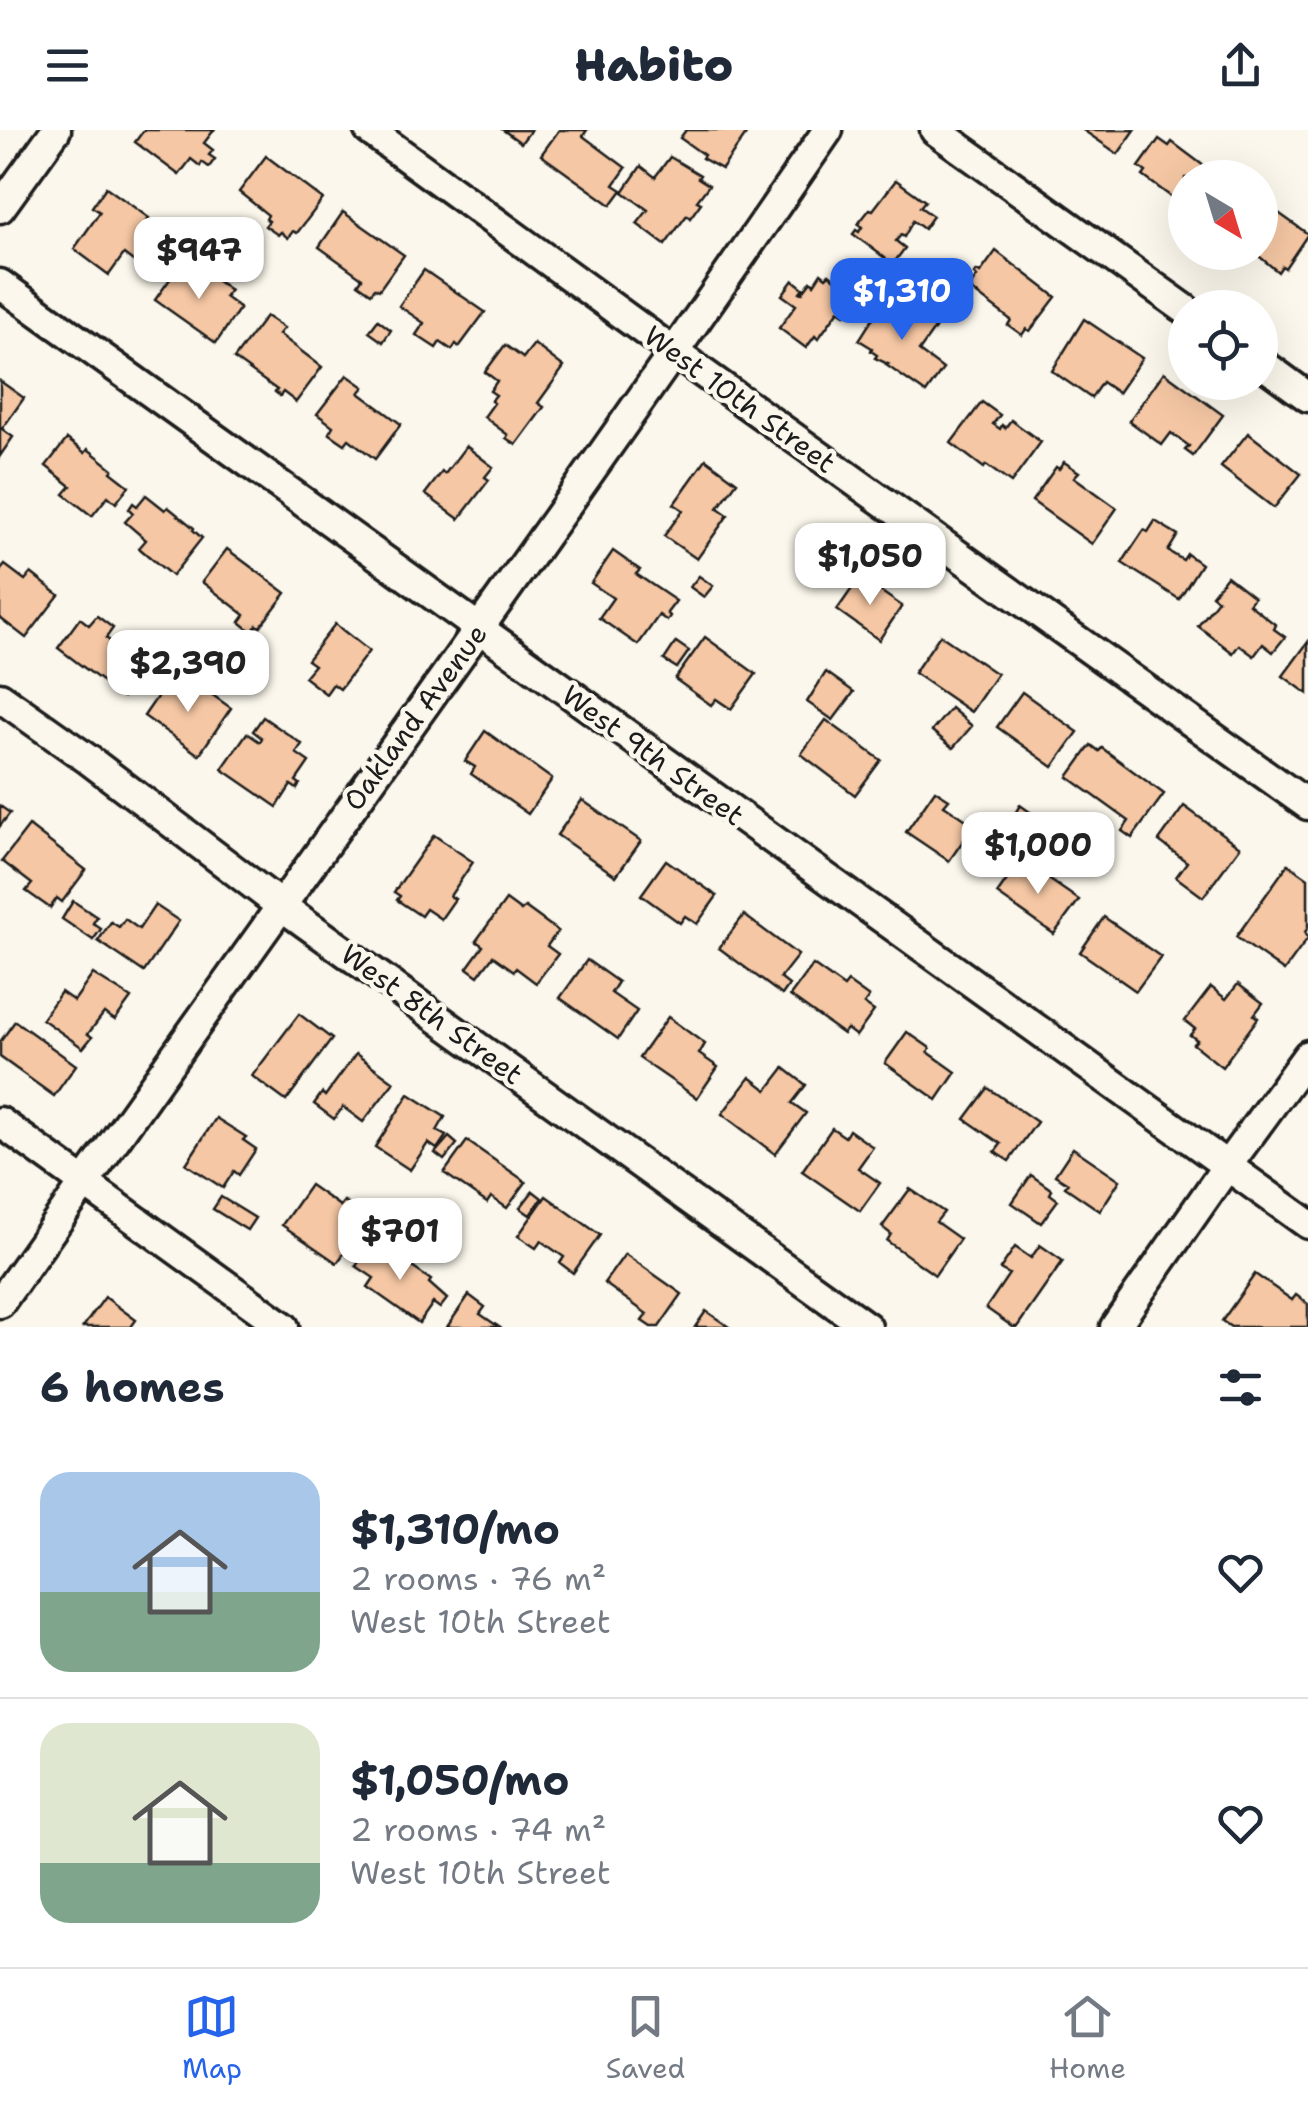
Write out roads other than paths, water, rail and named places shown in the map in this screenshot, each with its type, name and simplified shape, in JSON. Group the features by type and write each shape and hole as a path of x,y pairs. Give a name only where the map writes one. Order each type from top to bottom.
{"street":[{"path":"0,208 56,130"},
{"name":"West 10th Street","path":"369,130 1308,805"},
{"name":"Oakland Avenue","path":"0,1303 675,353 828,130"},
{"path":"935,130 1168,297"},
{"name":"West 9th Street","path":"0,284 1308,1224"},
{"path":"1278,375 1308,396"},
{"name":"West 8th Street","path":"0,697 280,905 867,1327"},
{"path":"1115,1327 1308,1055"},
{"path":"0,1122 284,1327"}]}
